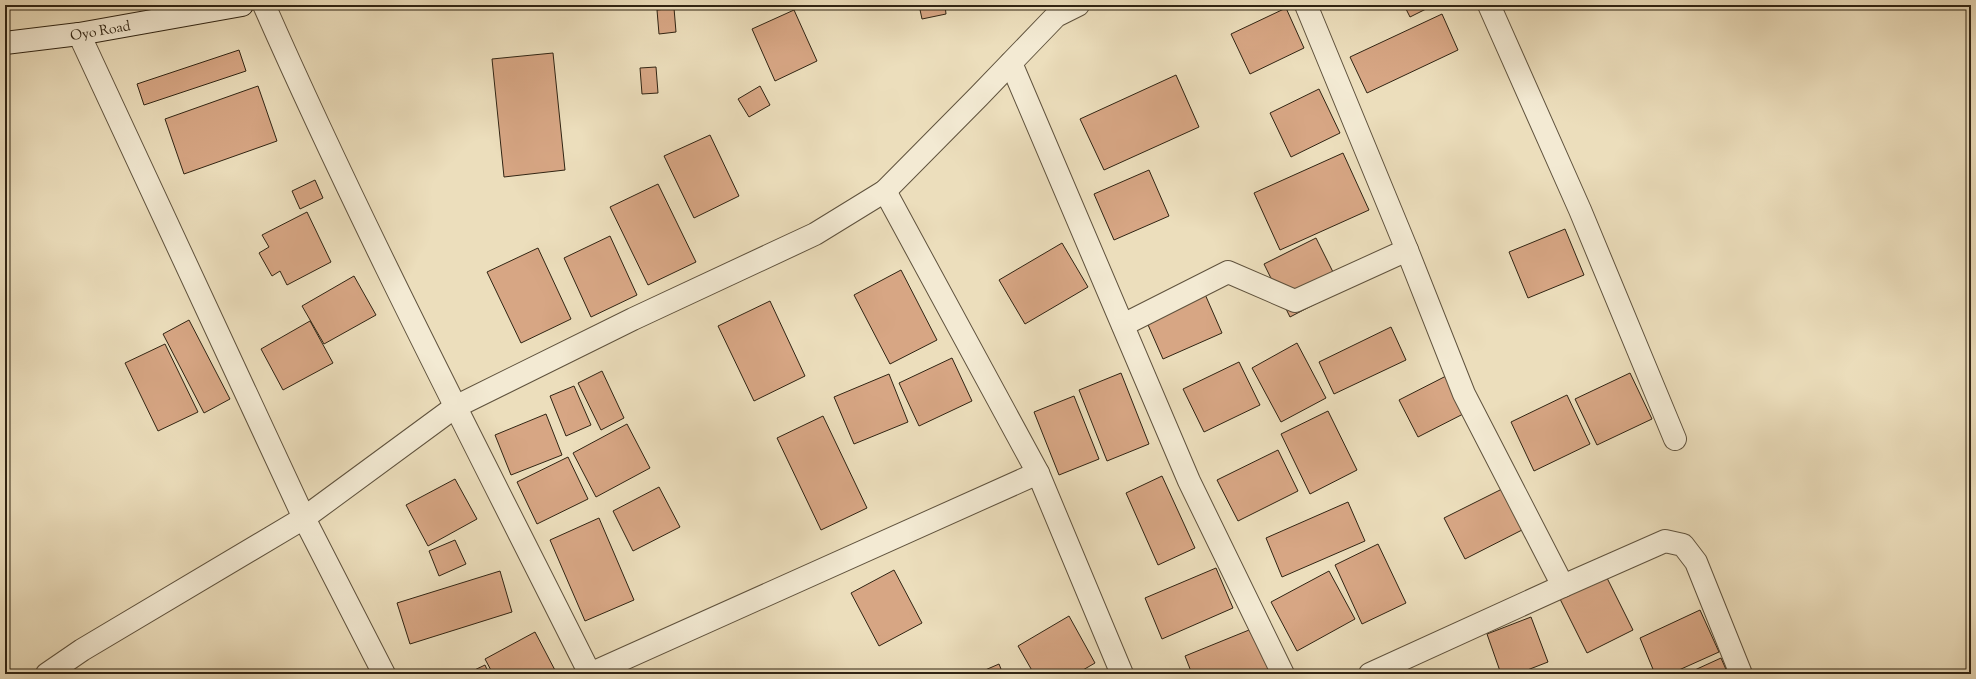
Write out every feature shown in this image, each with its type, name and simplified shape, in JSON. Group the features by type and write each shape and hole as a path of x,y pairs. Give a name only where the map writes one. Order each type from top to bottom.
{"street":[{"name":"Oyo Road","path":"5,43 79,34 242,5"},
{"path":"264,5 306,102 455,407 590,674 1038,473"},
{"path":"47,674 82,650 304,518 455,407 633,319 815,234 885,191 1056,16 1078,5"},
{"path":"1306,5 1407,250 1464,394 1563,586"},
{"path":"1489,5 1580,210 1675,439"},
{"path":"79,34 304,518 384,674"},
{"path":"1011,63 1189,481 1283,674"},
{"path":"885,191 1038,473 1122,674"},
{"path":"1123,325 1228,272 1295,301 1407,250"},
{"path":"1370,674 1665,541 1683,545 1696,562 1740,674"}],"building":[{"path":"919,5 945,5 946,14 922,19"},
{"path":"1404,5 1434,5 1410,17"},
{"path":"674,8 676,32 659,34 657,10"},
{"path":"1286,8 1304,48 1250,74 1231,34"},
{"path":"794,10 817,61 775,81 752,29"},
{"path":"1442,14 1458,50 1367,93 1350,57"},
{"path":"239,50 246,71 144,105 137,84"},
{"path":"553,53 565,170 504,177 492,59"},
{"path":"656,67 658,93 642,94 640,68"},
{"path":"1176,75 1199,127 1104,170 1080,119"},
{"path":"258,86 277,141 184,174 165,119"},
{"path":"760,86 770,105 749,117 738,99"},
{"path":"1319,89 1340,133 1291,157 1270,113"},
{"path":"710,135 739,196 694,218 664,156"},
{"path":"1343,153 1369,210 1280,250 1254,193"},
{"path":"1149,170 1169,216 1114,240 1094,194"},
{"path":"315,180 323,198 300,209 292,191"},
{"path":"658,184 696,262 648,285 610,207"},
{"path":"307,212 331,262 287,285 280,271 272,276 259,253 269,247 262,235"},
{"path":"1565,229 1584,275 1528,298 1509,252"},
{"path":"610,236 637,295 591,317 564,258"},
{"path":"1316,238 1342,290 1290,317 1264,264"},
{"path":"1062,243 1088,287 1025,324 999,280"},
{"path":"538,248 571,319 521,343 487,272"},
{"path":"901,270 937,340 890,364 854,295"},
{"path":"354,276 376,315 324,344 302,306"},
{"path":"1204,292 1222,333 1163,359 1145,318"},
{"path":"770,301 805,376 754,401 718,326"},
{"path":"189,320 230,399 204,413 163,334"},
{"path":"310,321 333,363 283,390 261,349"},
{"path":"1391,327 1406,360 1334,394 1319,362"},
{"path":"1297,343 1326,398 1281,422 1252,368"},
{"path":"165,344 198,412 158,431 125,363"},
{"path":"952,358 972,401 919,426 899,383"},
{"path":"1239,362 1260,405 1204,432 1183,389"},
{"path":"602,371 624,418 601,430 578,383"},
{"path":"1121,373 1149,444 1107,461 1079,390"},
{"path":"1630,373 1652,419 1597,445 1575,399"},
{"path":"889,374 908,422 854,444 834,397"},
{"path":"1450,374 1469,411 1418,437 1399,400"},
{"path":"574,386 591,425 566,436 550,396"},
{"path":"1567,395 1590,444 1534,471 1511,422"},
{"path":"1074,396 1099,459 1059,475 1034,412"},
{"path":"1328,411 1357,470 1310,494 1281,434"},
{"path":"546,414 562,455 511,475 495,435"},
{"path":"823,416 867,508 821,530 777,438"},
{"path":"627,424 650,468 596,497 573,453"},
{"path":"1278,450 1298,491 1238,521 1217,480"},
{"path":"568,457 588,499 537,524 517,482"},
{"path":"1162,476 1195,548 1158,565 1126,493"},
{"path":"455,479 477,519 428,546 406,505"},
{"path":"659,487 680,527 633,551 613,511"},
{"path":"1504,488 1524,529 1465,559 1444,518"},
{"path":"1348,502 1365,541 1282,577 1266,538"},
{"path":"599,518 634,600 585,621 550,540"},
{"path":"455,540 466,564 439,576 429,551"},
{"path":"1378,544 1406,603 1362,624 1335,565"},
{"path":"1216,568 1233,608 1162,639 1145,598"},
{"path":"894,570 922,623 879,646 851,593"},
{"path":"500,571 512,612 410,644 397,603"},
{"path":"1329,571 1355,619 1297,651 1271,602"},
{"path":"1604,572 1633,630 1587,653 1558,595"},
{"path":"1700,610 1719,652 1670,674 1655,674 1640,638"},
{"path":"1069,616 1095,663 1076,674 1034,674 1018,646"},
{"path":"1531,617 1548,662 1517,674 1501,674 1487,634"},
{"path":"1254,628 1273,672 1269,674 1192,674 1185,656"},
{"path":"535,632 557,674 493,674 485,659"},
{"path":"1721,658 1728,674 1686,674"},
{"path":"999,664 1003,674 976,674"},
{"path":"485,665 489,674 466,674"}]}
